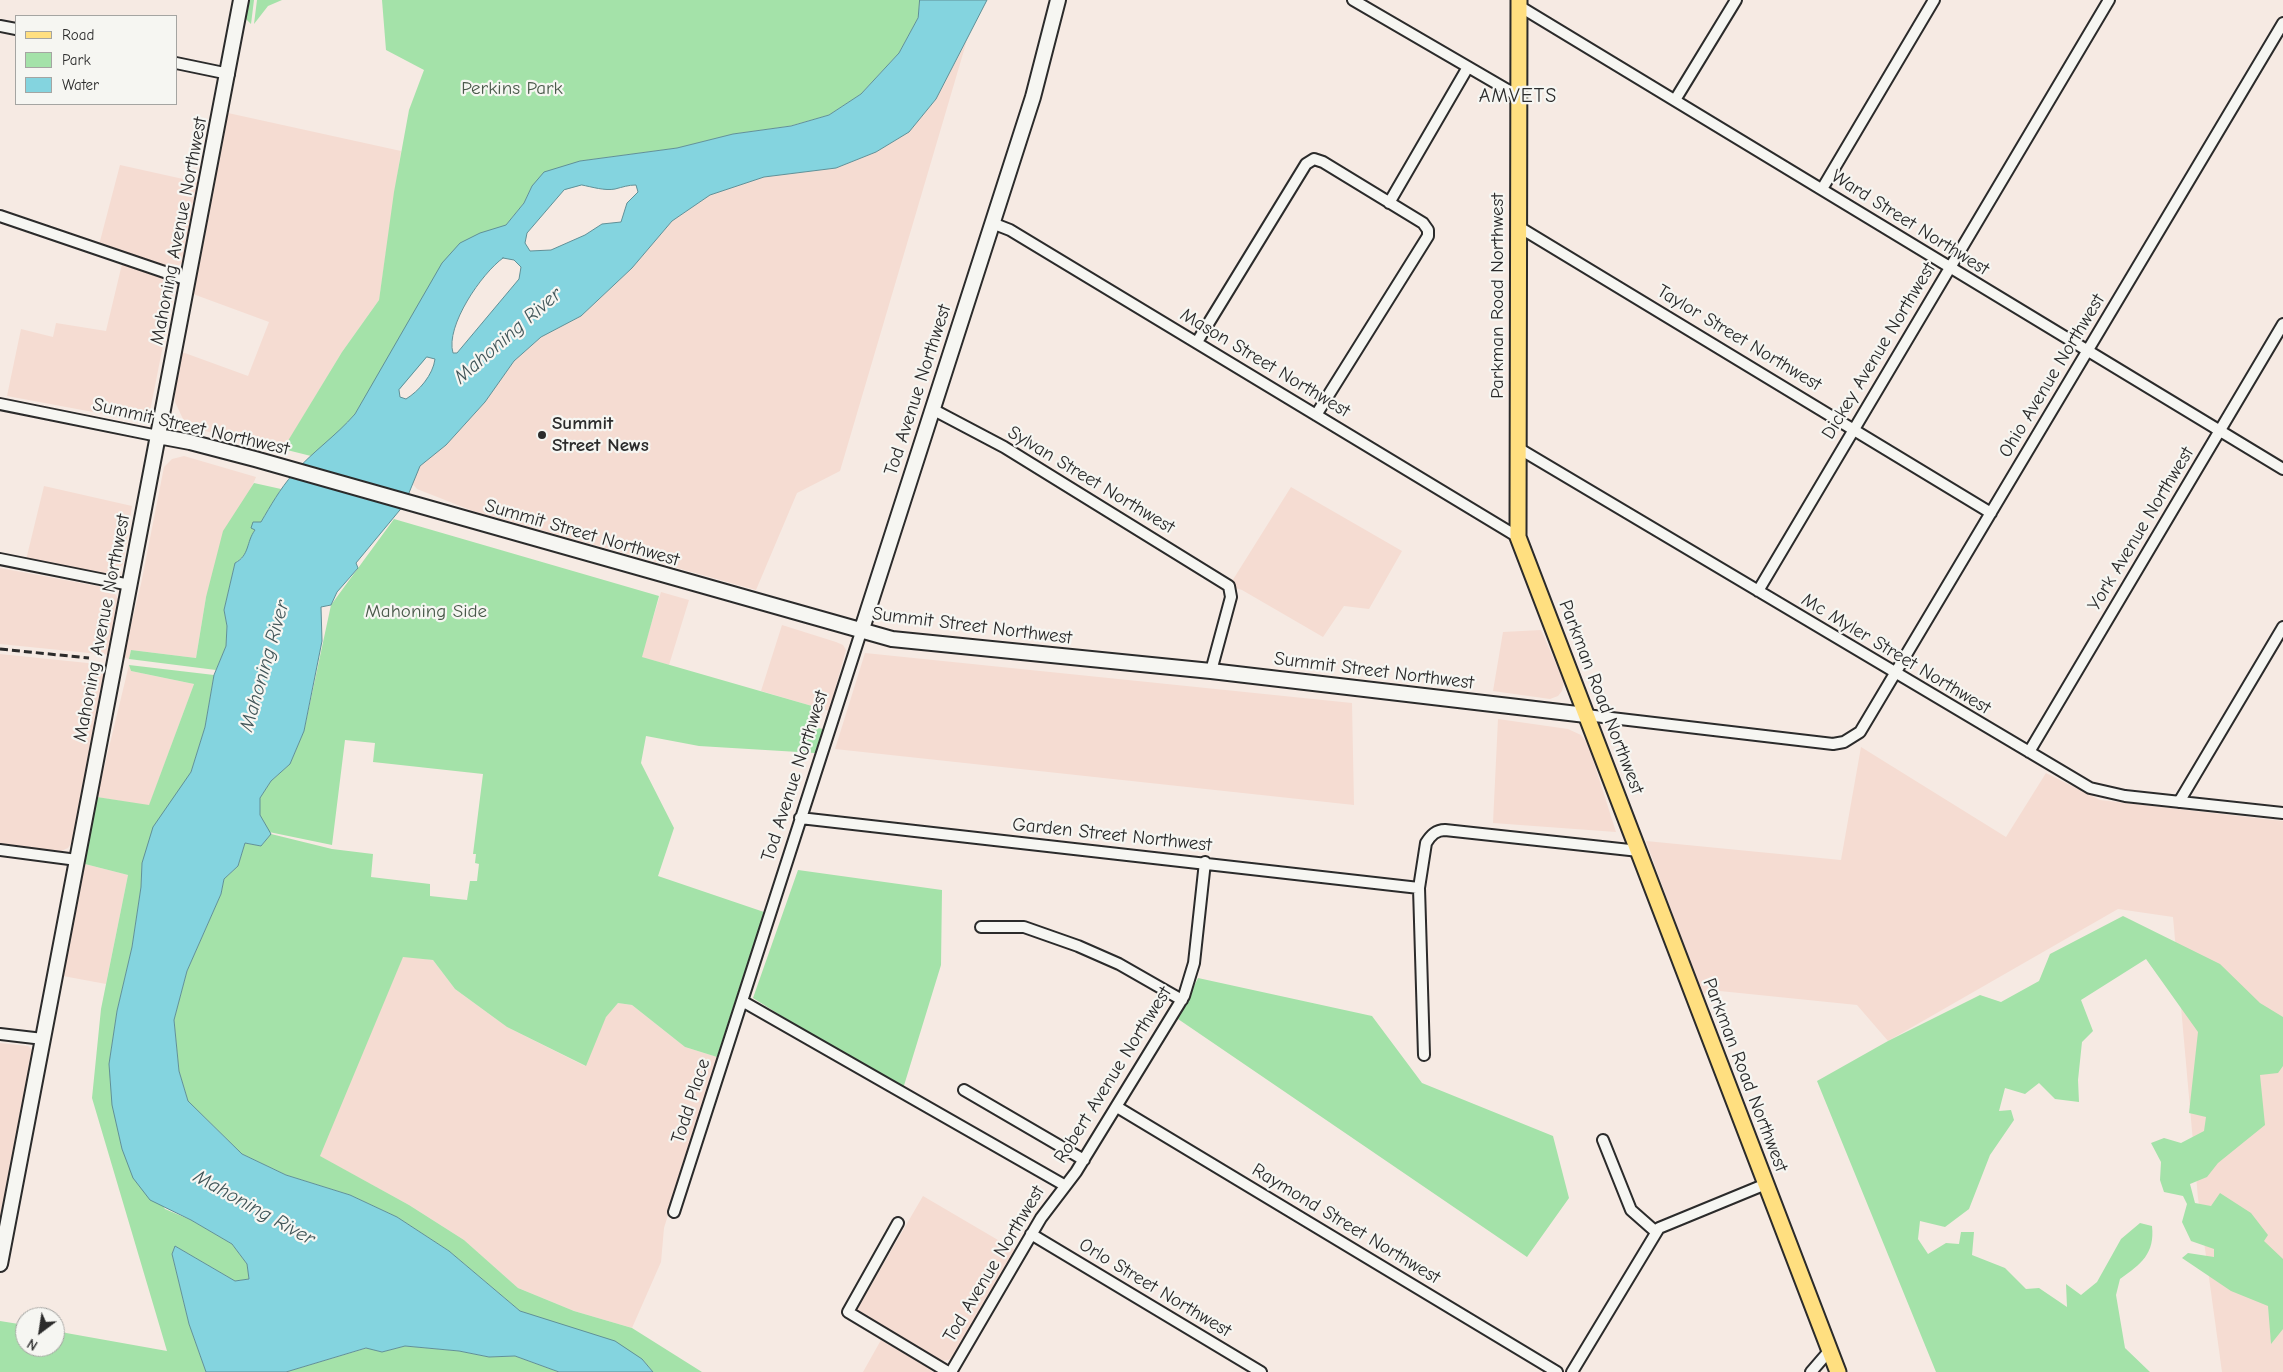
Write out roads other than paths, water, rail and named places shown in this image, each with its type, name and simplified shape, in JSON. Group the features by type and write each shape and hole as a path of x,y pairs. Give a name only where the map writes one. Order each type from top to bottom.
{"main road":[{"name":"Mahoning Avenue Northwest","path":"0,1264 229,74 241,0"},
{"name":"Tod Avenue Northwest","path":"861,632 1033,97 1058,0"},
{"name":"Parkman Road Northwest","path":"1519,3 1518,537 1838,1372"},
{"name":"Summit Street Northwest","path":"158,436 190,442 255,459 861,632 911,642 1211,671 1586,715"}],"street":[{"path":"1352,0 1518,96"},
{"path":"1675,100 1736,0"},
{"path":"1822,189 1934,0"},
{"name":"Dickey Avenue Northwest","path":"1758,591 2109,0"},
{"name":"Ward Street Northwest","path":"1519,3 2087,352 2283,469"},
{"name":"Ohio Avenue Northwest","path":"1844,742 1863,729 2283,23"},
{"path":"0,26 15,29"},
{"path":"178,63 229,74"},
{"path":"1389,203 1468,67"},
{"path":"1196,342 1309,161 1323,162 1423,223 1428,230 1428,236 1316,415"},
{"path":"0,216 188,280"},
{"name":"Mason Street Northwest","path":"992,223 1010,230 1518,537"},
{"name":"Taylor Street Northwest","path":"1519,227 1854,428 1991,513"},
{"name":"York Avenue Northwest","path":"2029,752 2283,324"},
{"name":"Summit Street Northwest","path":"0,404 158,436"},
{"name":"Sylvan Street Northwest","path":"932,409 1004,447 1229,586 1231,597 1211,671"},
{"name":"Mc Myler Street Northwest","path":"1518,448 2070,777 2103,792 2283,813"},
{"path":"0,559 130,584"},
{"path":"2179,802 2283,627"},
{"name":"Tod Avenue Northwest","path":"861,632 742,1001 1064,1185 1031,1234 949,1372"},
{"name":"Summit Street Northwest","path":"1586,715 1833,744 1844,742"},
{"name":"Garden Street Northwest","path":"800,818 1205,862 1419,888"},
{"path":"1424,1056 1419,888 1426,843 1433,835 1445,830 1639,851"},
{"path":"0,850 77,860"},
{"name":"Robert Avenue Northwest","path":"1064,1185 1084,1160 1182,1000 1194,963 1205,862"},
{"path":"981,927 1024,927 1078,946 1119,964 1182,1000"},
{"name":"Todd Place","path":"674,1212 742,1001"},
{"path":"0,1034 43,1039"},
{"path":"964,1090 1084,1160"},
{"name":"Raymond Street Northwest","path":"1117,1107 1557,1372"},
{"path":"1603,1140 1631,1210 1656,1232"},
{"path":"1572,1372 1656,1232 1665,1226 1766,1184"},
{"path":"898,1223 848,1312 949,1372"},
{"name":"Orlo Street Northwest","path":"1031,1234 1261,1372"},
{"path":"1810,1372 1830,1350"}],"water":[{"name":"Mahoning River","path":"920,0 987,0 936,99 909,132 876,152 836,168 764,177 710,195 672,221 632,268 581,316 541,337 514,361 485,402 446,445 420,466 404,505 356,563 358,568 337,592 331,605 321,607 322,641 304,731 290,764 271,781 260,798 260,815 271,834 261,846 245,843 238,866 224,879 221,894 187,971 174,1020 179,1071 188,1101 242,1154 286,1175 350,1195 397,1217 449,1251 520,1311 615,1341 642,1359 653,1372 559,1372 515,1356 489,1357 459,1351 405,1346 382,1352 366,1348 286,1372 206,1372 189,1324 172,1254 175,1246 235,1281 249,1279 247,1264 232,1244 191,1220 150,1200 133,1178 122,1149 112,1105 109,1064 117,1011 132,947 141,887 142,863 153,827 191,772 205,727 214,675 226,646 227,626 224,610 235,563 246,552 255,530 251,528 253,522 261,522 293,474 355,414 442,263 460,243 480,233 506,225 524,203 532,186 544,172 580,161 677,148 733,134 791,126 829,115 861,94 899,53 918,18","holes":["582,185 607,190 636,185 638,192 627,203 621,222 602,224 585,235 551,250 530,251 525,243 527,233 564,190","503,258 514,260 521,267 519,279 457,353 453,353 454,329 460,315 467,301 494,265","427,357 435,359 428,377 416,392 406,399 400,397 399,390"]}],"railway":[{"path":"0,649 89,658"}],"place":[{"name":"Summit Street News","path":"542,435"}],"district":[{"name":"AMVETS","path":"1518,96"}],"park label":[{"name":"Perkins Park","path":"512,89"},
{"name":"Mahoning Side","path":"426,612"}]}
